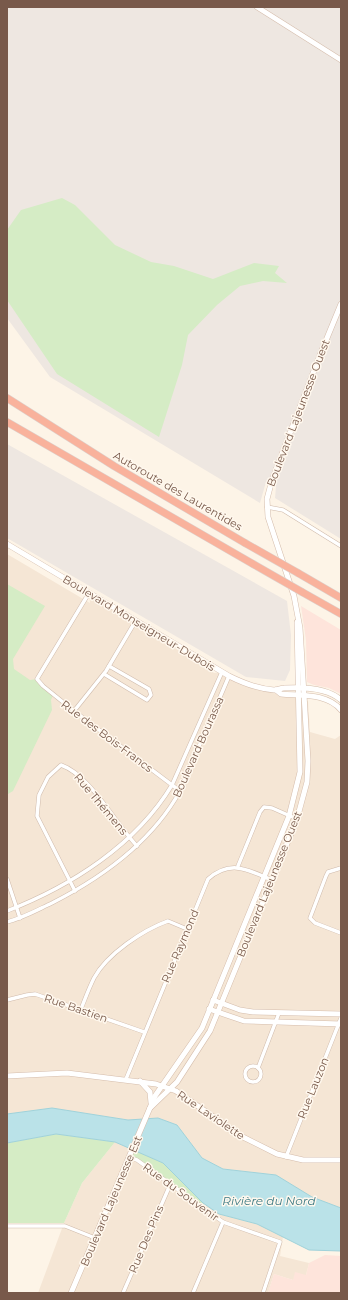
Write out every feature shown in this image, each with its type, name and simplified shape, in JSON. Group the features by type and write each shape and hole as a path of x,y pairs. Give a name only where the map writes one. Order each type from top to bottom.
{"highway":[{"name":"Autoroute des Laurentides","path":"7,398 123,472 341,598"},
{"path":"7,422 341,614"},
{"path":"7,427 26,433"}],"street":[{"path":"257,7 341,60"},
{"name":"Boulevard Lajeunesse Ouest","path":"170,1088 207,1037 218,1013 297,819 308,770 302,642 298,615 294,596 270,522 267,507 272,480 341,304"},
{"path":"267,507 283,510 341,546"},
{"name":"Boulevard Monseigneur-Dubois","path":"7,544 135,622 243,683 276,690 281,694 328,700 341,710"},
{"name":"Rue des Bois-Francs","path":"89,593 37,679 43,686 74,711 180,791"},
{"name":"Boulevard Lajeunesse Ouest","path":"163,1086 198,1035 214,1000 289,816 300,772 298,615"},
{"path":"74,711 104,674 135,622"},
{"path":"104,674 148,700 151,695 148,689 109,666"},
{"name":"Boulevard Bourassa","path":"7,911 70,881 130,838 162,802 172,785 222,672"},
{"name":"Boulevard Bourassa","path":"7,922 20,918 75,891 108,869 137,846 171,807 180,791 229,676"},
{"name":"Boulevard Monseigneur-Dubois","path":"276,690 282,688 328,692 341,700"},
{"name":"Rue Thémens","path":"75,891 37,816 39,795 48,777 61,765 70,768 83,780 137,846"},
{"path":"272,880 238,866 262,809 268,806 297,819"},
{"name":"Rue Raymond","path":"126,1079 208,879 220,871 238,866"},
{"path":"341,868 328,872 310,918 315,923 341,933"},
{"path":"7,879 20,918"},
{"path":"81,1009 94,977 108,959 137,937 168,921 187,929"},
{"name":"Rue Bastien","path":"7,1000 35,994 144,1032"},
{"path":"214,1000 246,1011 341,1014"},
{"path":"209,1009 244,1021 340,1024"},
{"path":"258,1068 278,1013"},
{"name":"Rue Lauzon","path":"286,1157 340,1024 341,1018"},
{"path":"252,1066 258,1068 261,1071 261,1077 256,1082 250,1082 245,1076 246,1070 252,1066"},
{"name":"Rue Laviolette","path":"7,1076 67,1073 126,1079 163,1086 170,1088 189,1099 243,1137 268,1150 286,1157 316,1161 341,1160"},
{"path":"139,1081 150,1092 149,1111"},
{"name":"Boulevard Lajeunesse Est","path":"71,1293 155,1096 163,1086"},
{"name":"Boulevard Lajeunesse Est","path":"149,1111 170,1088"},
{"name":"Rue du Souvenir","path":"130,1157 137,1160 223,1222 280,1242 263,1293"},
{"name":"Rue Des Pins","path":"123,1293 170,1185"},
{"path":"193,1293 223,1222"},
{"path":"7,1226 65,1226 95,1238"}],"shaded area":[{"path":"7,7 341,7 341,539 275,498 276,487 266,482 260,503 50,377 7,318"},
{"path":"7,444 287,601 291,635 290,670 285,681 246,677 7,538"},
{"path":"7,554 90,603 89,593 214,673 222,672 243,683 308,701 310,732 335,739 341,735 341,1208 312,1197 276,1175 223,1169 202,1158 177,1125 158,1118 128,1120 52,1108 7,1114"},
{"path":"301,606 341,630 341,694 329,688 307,682 306,640"},
{"path":"115,1142 133,1149 219,1214 257,1224 283,1237 280,1256 309,1263 306,1275 293,1280 274,1274 268,1293 38,1293 64,1223 82,1183"},
{"path":"325,1255 341,1256 341,1293 268,1293 274,1274 293,1280 295,1272 306,1275 309,1263"}],"green space":[{"path":"62,198 75,205 115,245 151,262 174,266 213,279 254,263 279,266 275,273 287,283 263,281 240,286 217,305 188,335 182,365 159,437 57,374 7,300 7,230 21,210"},
{"path":"7,584 45,606 13,659 14,669 30,680 37,679 53,695 51,700 52,710 13,791 8,794"},
{"path":"56,1134 115,1142 82,1183 64,1223 7,1223 7,1143"},
{"path":"133,1149 163,1163 203,1203 201,1207 130,1157"}],"water":[{"name":"Rivière du Nord","path":"52,1108 128,1120 158,1118 177,1125 202,1158 223,1169 276,1175 312,1197 341,1208 341,1251 309,1250 257,1224 219,1214 203,1203 163,1163 115,1142 56,1134 7,1143 7,1114"}]}
